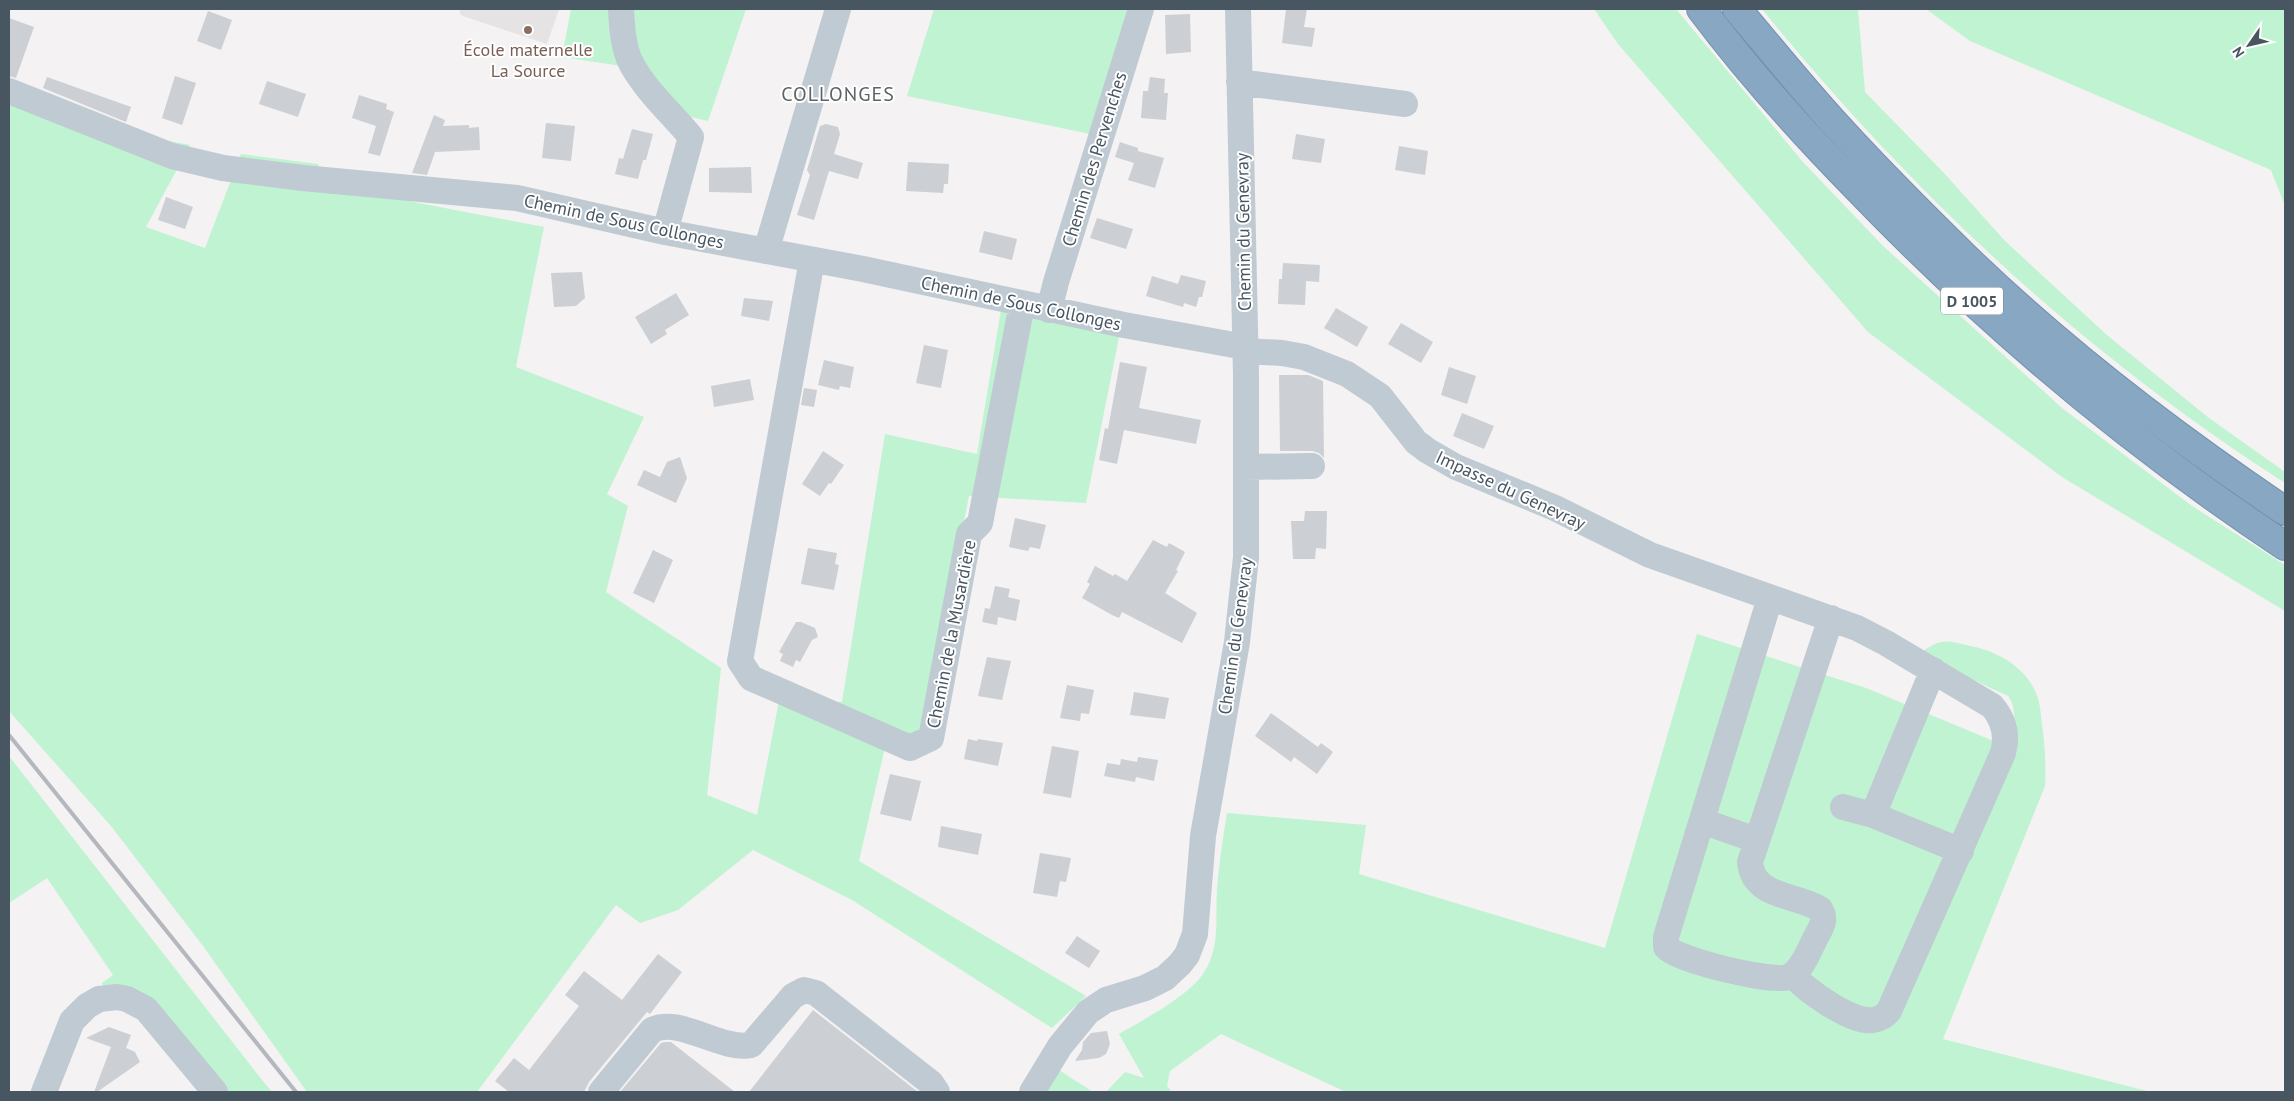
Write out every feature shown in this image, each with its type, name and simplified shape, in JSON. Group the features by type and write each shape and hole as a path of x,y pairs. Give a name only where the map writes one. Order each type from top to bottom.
{"highway":[{"name":"D 1005","path":"1701,9 1817,147 1948,280 2030,354 2160,459 2285,546"},
{"name":"D 1005","path":"1737,9 1837,126 1965,257 2044,328 2124,394 2176,435 2285,511"}],"street":[{"path":"621,9 623,38 632,65 648,87 692,137 665,232"},
{"path":"766,251 838,9"},
{"name":"Chemin des Pervenches","path":"1050,310 1056,282 1141,9"},
{"name":"Chemin du Genevray","path":"1032,1092 1060,1046 1088,1012 1106,1000 1145,988 1165,978 1180,964 1195,934 1204,829 1243,604 1246,557 1247,467 1238,9"},
{"path":"1239,82 1405,104"},
{"name":"Chemin de Sous Collonges","path":"9,91 172,156 223,168 303,178 517,198 665,232 880,273 1050,310 1245,349"},
{"name":"Chemin de la Musardière","path":"812,260 740,661 751,678 910,748 931,738 969,534 980,523 1022,304"},
{"name":"Impasse du Genevray","path":"1245,349 1304,357 1347,374 1380,396 1416,442 1441,460 1554,508 1650,554 1831,618 1870,634 1992,706 2003,723 2006,732 2005,746 2000,763 1893,1005 1885,1016 1866,1021 1850,1015 1806,988 1793,975"},
{"path":"1247,467 1312,466"},
{"path":"1770,598 1666,937 1666,947 1674,954 1733,970 1777,979 1793,975 1800,966 1822,925 1823,914 1815,906 1768,890 1757,882 1750,862 1831,618"},
{"path":"1873,815 1933,670"},
{"path":"1843,807 1873,815 1961,851"},
{"path":"1702,821 1756,840"},
{"path":"602,1092 652,1030 658,1027 670,1027 739,1046 751,1046 793,996 804,990 816,992 931,1083 936,1092"},
{"path":"44,1092 72,1020 79,1012 99,999 117,997 137,1003 150,1012 215,1092"}],"shaded area":[{"name":"École maternelle La Source","path":"460,9 559,9 547,44 463,16 460,14"}],"green space":[{"path":"571,9 746,9 708,121 687,116 648,70 562,57"},
{"path":"934,9 1133,9 1095,135 907,96"},
{"path":"1594,9 1676,9 1803,162 1883,246 2062,408 2192,506 2285,565 2285,611 2062,477 1868,332 1618,44"},
{"path":"1762,9 1858,9 1865,92 1943,172 2005,241 2108,336 2209,418 2285,472 2285,483 2211,433 2140,381 2004,267 1878,143"},
{"path":"1926,9 2285,9 2285,206 2271,170 1970,41"},
{"path":"9,96 95,128 190,145 146,227 205,248 241,154 318,164 332,193 403,200 544,227 516,367 644,417 607,494 628,506 606,592 721,668 707,795 757,815 779,701 842,702 885,434 977,454 1001,310 1120,332 1086,503 969,496 922,733 885,747 859,861 1086,996 1052,1028 852,900 753,850 678,910 640,923 616,905 477,1092 307,1092 203,946 111,826 9,711"},
{"path":"1697,634 1866,688 2008,747 2014,715 2008,696 1918,654 1939,642 1957,643 1995,654 2023,673 2035,691 2039,702 2045,752 2045,786 1943,1039 2151,1092 1346,1092 1221,1034 1170,1071 1167,1086 1172,1092 1106,1092 1125,1072 1144,1078 1119,1034 1176,999 1196,983 1209,964 1215,943 1218,879 1227,813 1366,825 1359,874 1605,948"},
{"path":"9,756 272,1092 228,1092 170,1021 104,987 102,983 113,975 47,878 9,903"},
{"path":"1059,1070 1093,1092 1046,1092"}],"building":[{"path":"1286,9 1307,9 1304,27 1315,28 1312,47 1282,43"},
{"path":"208,11 232,20 221,50 197,41"},
{"path":"1190,14 1191,52 1166,54 1165,15"},
{"path":"9,18 34,27 16,78 9,76"},
{"path":"175,76 196,83 182,125 162,118"},
{"path":"47,77 131,107 126,122 43,88"},
{"path":"1150,77 1165,79 1164,93 1168,93 1166,120 1141,118 1143,91 1148,91"},
{"path":"267,81 306,94 298,117 259,104"},
{"path":"359,95 387,104 386,109 394,112 380,156 368,153 376,126 352,118"},
{"path":"434,115 445,120 443,126 469,125 469,128 479,127 480,150 435,152 427,175 412,173"},
{"path":"546,123 575,126 571,161 542,158"},
{"path":"826,124 838,127 840,134 834,154 863,163 858,179 829,171 814,220 797,215 810,175 807,170 820,126"},
{"path":"632,129 653,134 646,160 643,160 638,179 615,174 619,158 623,159"},
{"path":"1296,134 1325,139 1321,163 1292,159"},
{"path":"1120,142 1138,148 1138,151 1164,158 1155,188 1128,180 1134,163 1115,157"},
{"path":"1399,146 1428,151 1425,175 1395,170"},
{"path":"908,162 949,164 948,184 944,184 943,193 906,191"},
{"path":"751,167 752,193 709,192 709,168"},
{"path":"166,197 193,207 185,229 158,220"},
{"path":"1097,218 1133,229 1126,249 1090,238"},
{"path":"984,231 1017,239 1012,260 979,252"},
{"path":"1283,263 1320,265 1319,282 1306,281 1305,305 1278,304 1279,279 1282,279"},
{"path":"582,272 585,298 576,306 554,307 551,273"},
{"path":"1181,275 1206,281 1202,297 1199,297 1196,307 1184,303 1183,307 1146,296 1152,276 1178,284"},
{"path":"676,293 689,315 665,330 667,334 651,344 635,317"},
{"path":"744,298 773,301 769,321 741,316"},
{"path":"1336,308 1368,327 1357,347 1324,328"},
{"path":"1401,323 1433,342 1421,363 1388,344"},
{"path":"924,345 948,350 941,388 916,383"},
{"path":"824,360 854,367 850,388 840,386 839,390 818,385"},
{"path":"1120,362 1147,367 1139,408 1201,420 1196,444 1124,430 1117,464 1099,460 1105,428 1108,429"},
{"path":"1449,367 1476,376 1467,404 1441,395"},
{"path":"1279,375 1308,375 1323,381 1324,458 1319,453 1312,451 1280,451"},
{"path":"750,379 754,400 714,407 711,386"},
{"path":"804,388 817,390 814,407 801,405"},
{"path":"1462,413 1494,426 1484,449 1453,436"},
{"path":"823,451 844,465 820,496 802,484"},
{"path":"680,457 687,478 676,503 637,485 644,470 660,477 667,462"},
{"path":"1305,511 1327,511 1326,549 1316,548 1315,559 1293,559 1291,521 1304,521"},
{"path":"1015,518 1046,525 1040,549 1030,547 1028,551 1009,547"},
{"path":"1153,540 1167,547 1169,543 1185,552 1176,570 1178,571 1165,593 1197,613 1182,643 1122,612 1119,618 1082,598 1090,584 1087,582 1095,566 1127,581"},
{"path":"808,548 837,553 835,564 839,565 834,590 801,584"},
{"path":"653,550 673,560 654,603 633,593"},
{"path":"995,586 1010,589 1008,597 1020,600 1016,621 998,617 997,625 982,622 985,608 990,609"},
{"path":"796,622 801,622 815,628 818,637 812,640 800,662 796,660 793,667 780,661 783,654 779,652"},
{"path":"987,657 1011,661 1002,700 978,696"},
{"path":"1067,685 1094,690 1089,714 1081,713 1080,721 1060,718"},
{"path":"1134,692 1169,698 1165,719 1130,715"},
{"path":"1271,713 1318,747 1321,743 1333,752 1317,774 1294,757 1291,762 1255,736"},
{"path":"968,739 1003,743 998,766 964,759"},
{"path":"1052,746 1079,751 1071,798 1043,793"},
{"path":"1138,757 1158,760 1154,781 1136,777 1135,782 1104,776 1107,763 1120,765 1121,759 1137,762"},
{"path":"890,774 921,781 911,821 880,814"},
{"path":"941,826 982,834 978,855 938,847"},
{"path":"1040,853 1071,858 1066,882 1060,881 1057,897 1033,893"},
{"path":"1077,936 1100,951 1089,968 1065,953"},
{"path":"658,954 682,972 650,1014 647,1012 589,1082 584,1092 509,1092 495,1081 514,1058 529,1070 579,1006 565,995 584,971 622,1000"},
{"path":"813,1010 876,1059 918,1092 749,1092"},
{"path":"109,1027 131,1035 126,1048 135,1052 140,1062 97,1092 94,1092 111,1047 86,1038"},
{"path":"1107,1031 1110,1044 1106,1054 1099,1058 1075,1061 1082,1050 1083,1042 1091,1033"},
{"path":"671,1042 735,1092 620,1092 661,1043"}],"railway":[{"path":"9,735 296,1092"}],"place":[{"name":"École maternelle La Source","path":"528,30"}],"district":[{"name":"COLLONGES","path":"838,94"}]}
